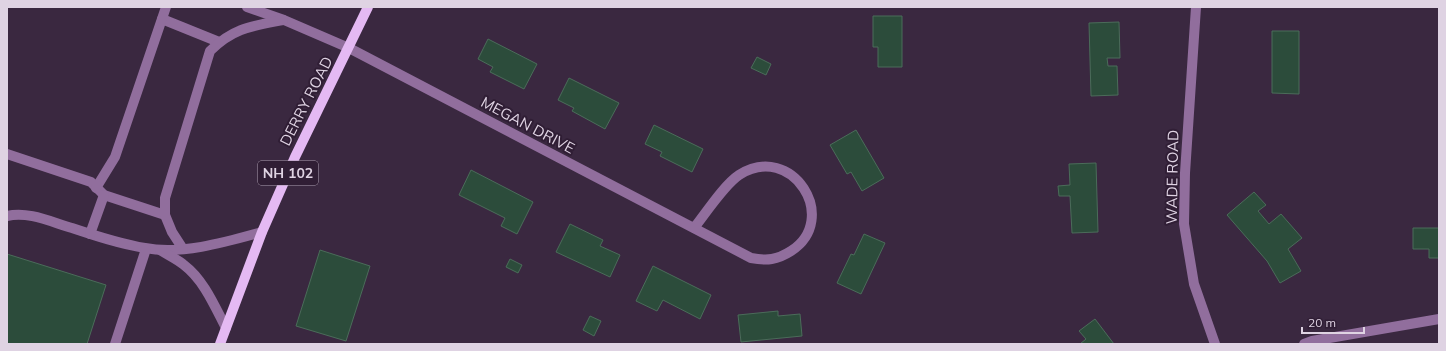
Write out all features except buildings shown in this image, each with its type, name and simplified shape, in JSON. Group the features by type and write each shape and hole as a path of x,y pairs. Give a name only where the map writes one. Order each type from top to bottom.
{"main road":[{"name":"DERRY ROAD","path":"220,344 262,232 295,157 368,7"}],"street":[{"path":"96,188 116,157 166,7"},
{"name":"MEGAN DRIVE","path":"247,7 284,20 349,48 751,258 764,261 782,257 795,248 806,237 812,209 805,190 790,174 776,167 762,166 748,169 737,176 724,189 694,228"},
{"name":"WADE ROAD","path":"1196,7 1185,165 1184,224 1194,284 1215,344"},
{"path":"162,19 219,42"},
{"path":"183,249 172,232 165,215 165,198 210,52 219,42 234,32 252,26 284,20"},
{"path":"7,154 91,182 104,196 165,215"},
{"path":"90,234 104,196"},
{"path":"7,216 16,214 38,217 114,242 146,249 160,250 183,249 218,244 262,232"},
{"path":"114,344 146,249"},
{"path":"160,250 185,265 207,293 226,328"},
{"path":"1304,344 1312,341 1439,319"}]}
